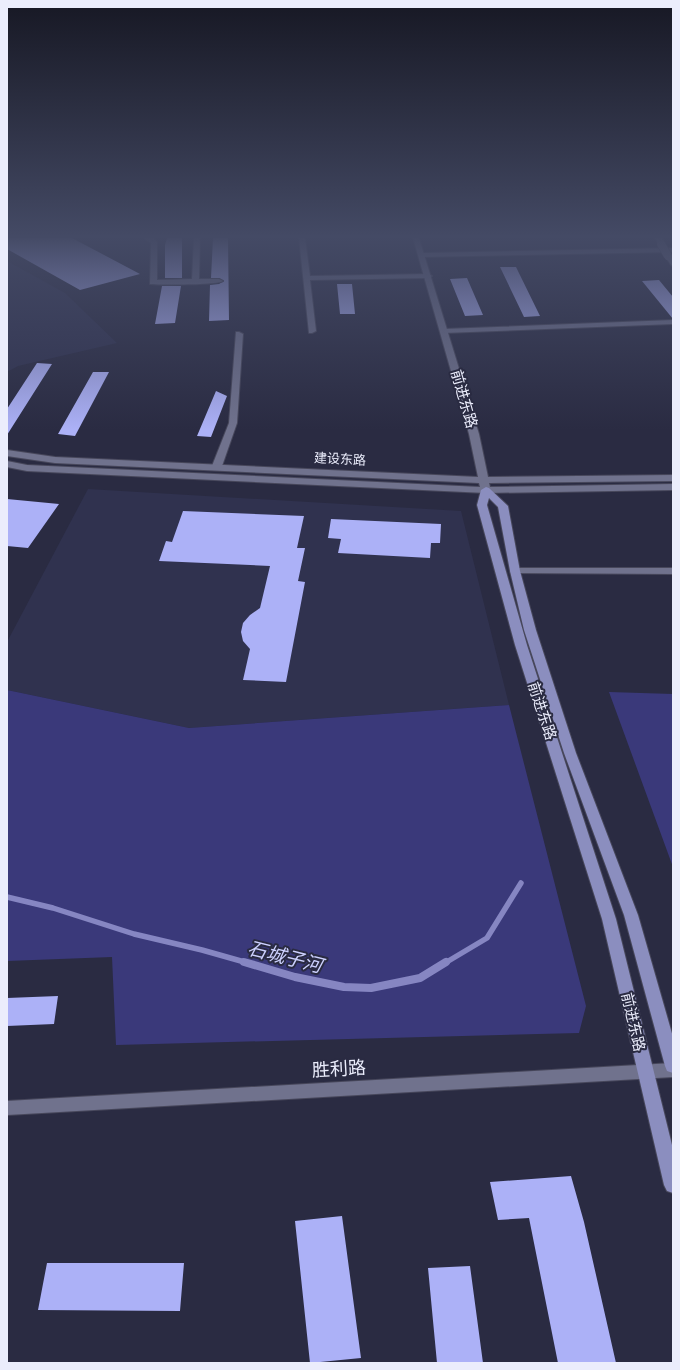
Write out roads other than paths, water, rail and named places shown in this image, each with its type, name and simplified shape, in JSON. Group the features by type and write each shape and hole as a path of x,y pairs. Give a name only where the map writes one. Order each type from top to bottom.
{"main road":[{"path":"309,302 312,331"},
{"name":"前进东路","path":"436,302 474,434 485,485 482,505 521,645 609,919 644,1071 673,1185"},
{"path":"444,331 673,322"},
{"path":"217,466 233,422 239,334"},
{"name":"建设东路","path":"7,453 55,460 217,466 485,485"},
{"name":"建设东路","path":"7,464 27,468 485,485 673,478"},
{"path":"485,485 673,487"},
{"path":"485,485 503,506 515,571 530,630 570,753 631,915 673,1066"},
{"path":"515,571 673,571"},
{"name":"胜利路","path":"7,1108 673,1070"}],"waterway":[{"name":"石城子河","path":"445,963 487,938 521,883"},
{"name":"石城子河","path":"7,897 53,908 134,934 202,950 248,963"},
{"name":"石城子河","path":"244,962 295,977 344,987 371,988 420,978 446,962"}]}
